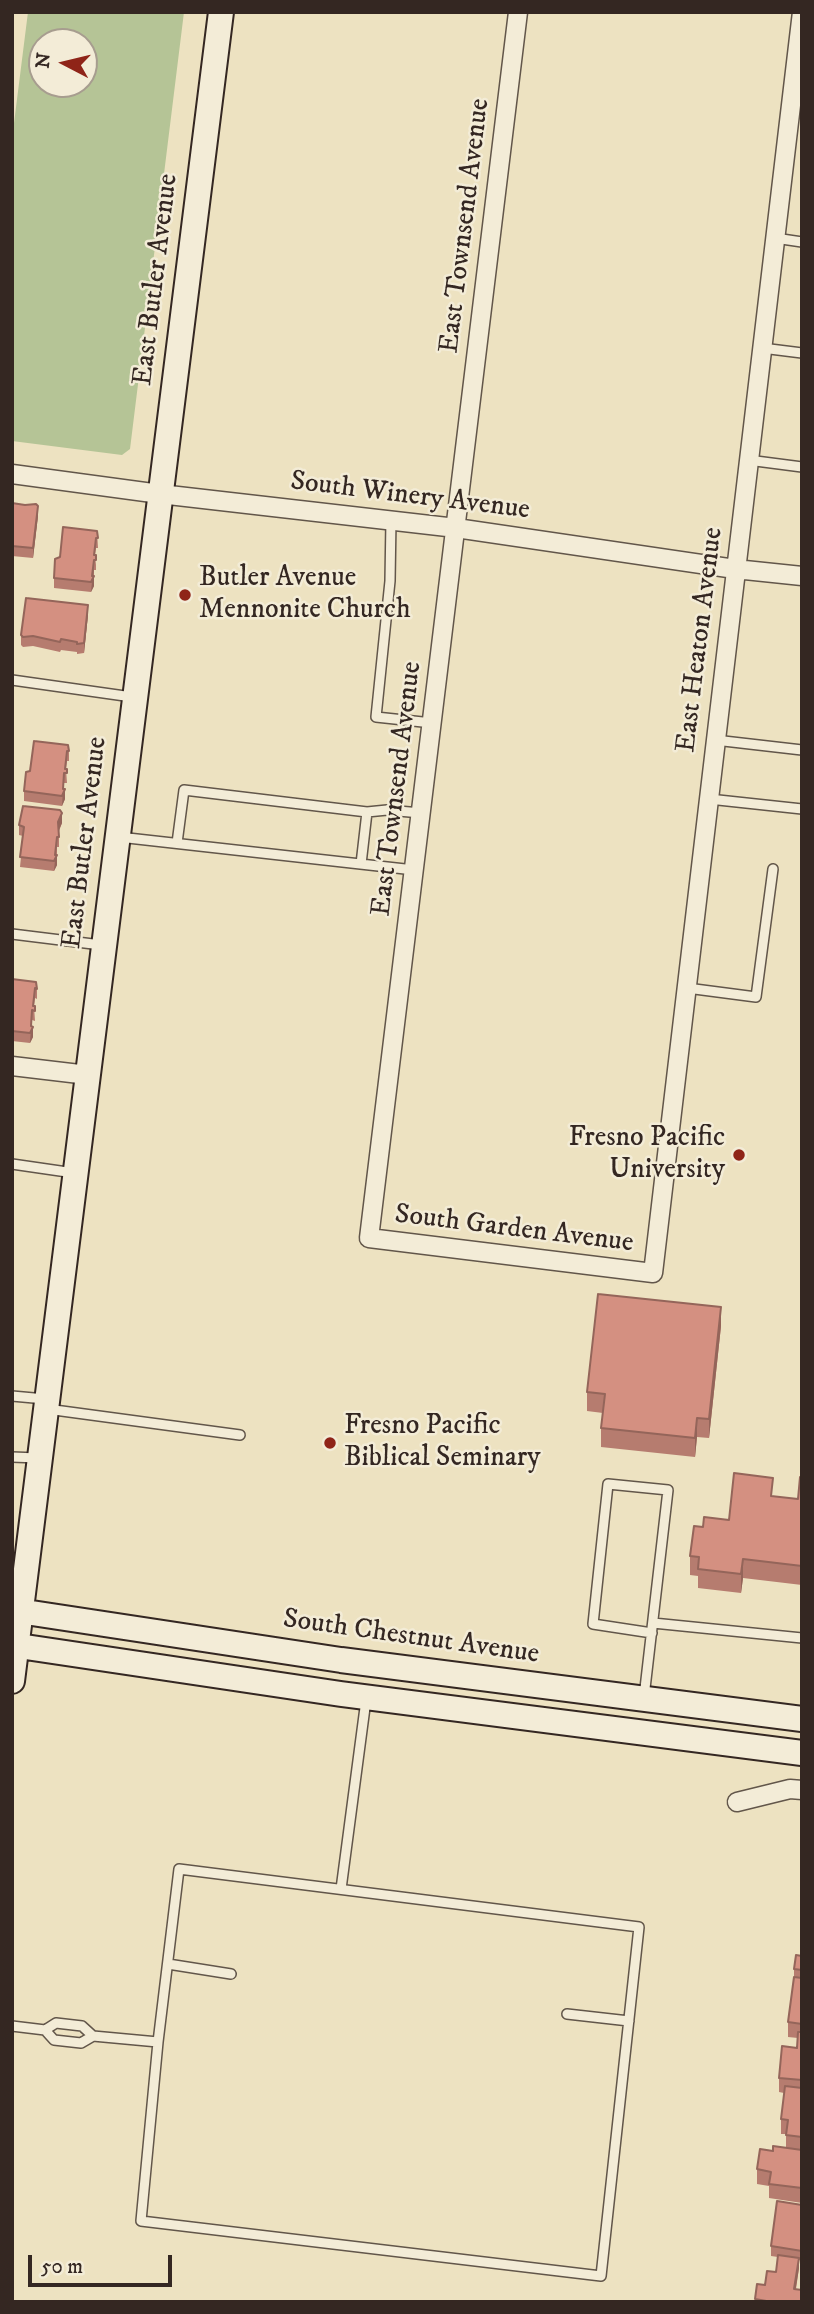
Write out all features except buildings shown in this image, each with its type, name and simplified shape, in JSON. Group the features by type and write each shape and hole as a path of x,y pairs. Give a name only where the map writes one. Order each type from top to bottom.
{"street":[{"name":"East Butler Avenue","path":"12,1681 16,1611 76,1174 220,12"},
{"name":"East Townsend Avenue","path":"369,1238 518,12"},
{"name":"East Heaton Avenue","path":"653,1273 775,239 796,106 802,13"},
{"name":"South Winery Avenue","path":"12,474 456,528 735,569 802,576"},
{"path":"12,1066 88,1076"},
{"name":"South Garden Avenue","path":"369,1238 653,1273"},
{"name":"South Chestnut Avenue","path":"16,1611 341,1660 802,1719"},
{"path":"14,1646 367,1698 802,1754"},
{"path":"737,1802 790,1789 802,1790"}],"lane":[{"path":"775,239 802,242"},
{"path":"762,348 802,354"},
{"path":"748,460 802,467"},
{"path":"391,520 390,581 376,717 432,723"},
{"path":"12,680 134,697"},
{"path":"716,740 802,750"},
{"path":"177,843 184,790 367,812 387,810 421,813"},
{"path":"709,799 802,809"},
{"path":"361,864 367,812"},
{"path":"117,837 414,870"},
{"path":"687,988 756,997 773,869"},
{"path":"12,934 104,945"},
{"path":"12,1164 76,1174"},
{"path":"12,1396 46,1404 240,1435"},
{"path":"12,1457 39,1458"},
{"path":"644,1699 652,1628 668,1490 608,1484 593,1624 652,1628 802,1638"},
{"path":"341,1889 367,1698"},
{"path":"178,1869 341,1889 639,1927 601,2276 141,2221 178,1869"},
{"path":"167,1964 231,1974"},
{"path":"567,2014 629,2021"},
{"path":"45,2030 56,2022 82,2026 93,2036"},
{"path":"12,2026 45,2030 54,2040 81,2043 93,2036 158,2042"}],"green space":[{"path":"28,12 184,12 130,449 122,455 12,441 12,139"}],"place":[{"name":"Butler Avenue Mennonite Church","path":"185,595"},
{"name":"Fresno Pacific University","path":"739,1155"},
{"name":"Fresno Pacific Biblical Seminary","path":"330,1443"}]}
